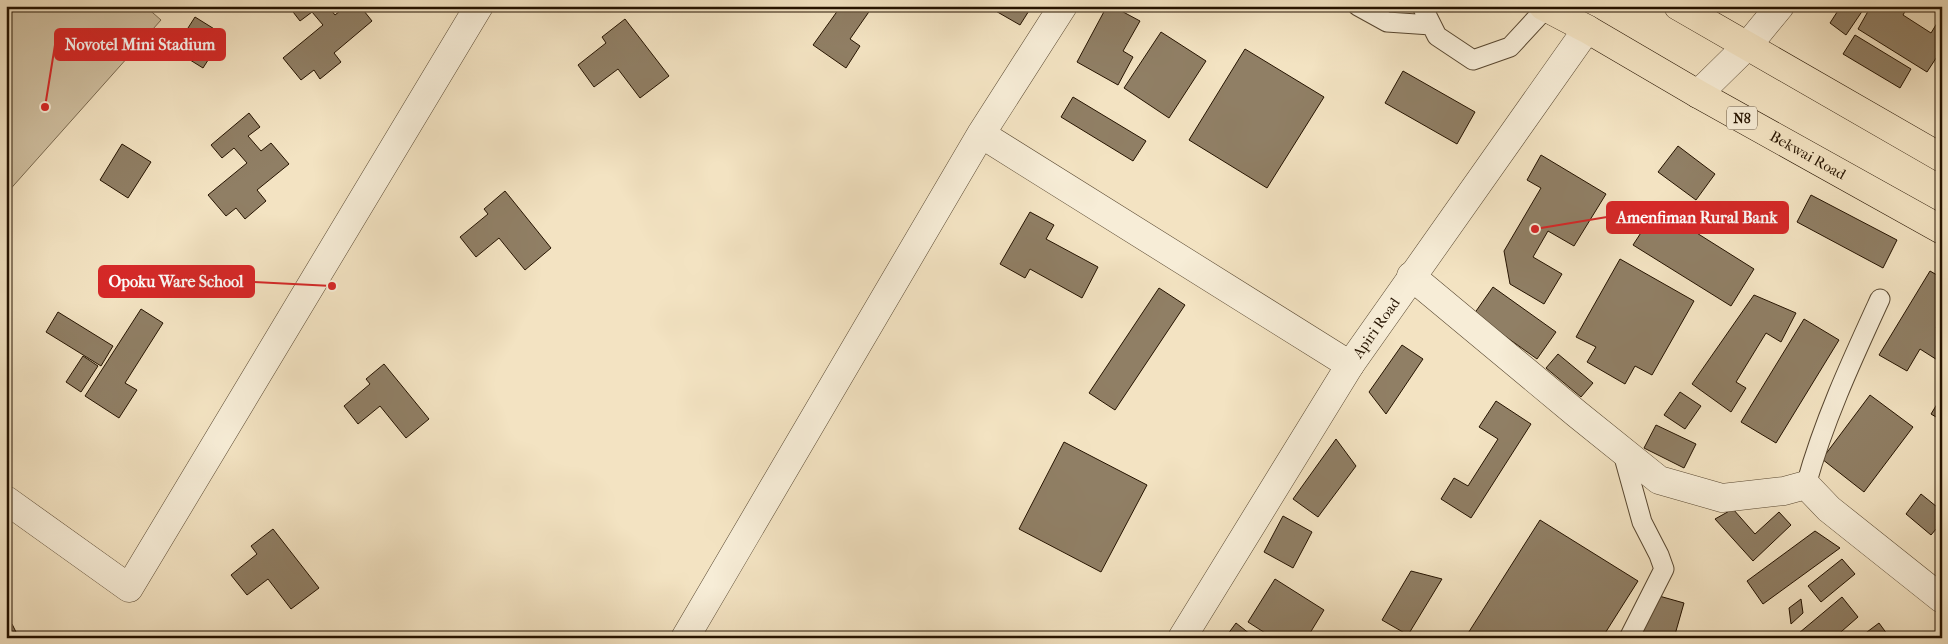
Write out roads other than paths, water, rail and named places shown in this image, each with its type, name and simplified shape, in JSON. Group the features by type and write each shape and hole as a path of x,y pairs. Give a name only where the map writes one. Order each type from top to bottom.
{"highway":[{"path":"1678,6 1942,158"},
{"name":"Bekwai Road","path":"1544,7 1588,28 1698,94 1942,230"}],"street":[{"path":"6,500 128,588 479,6"},
{"path":"685,638 981,134 1063,6"},
{"path":"1698,94 1748,45 1780,6"},
{"name":"Apiri Road","path":"1182,638 1350,365 1411,276 1588,28"},
{"path":"981,134 1350,365"},
{"path":"1411,276 1660,480 1722,498 1784,491 1806,486 1830,509 1942,599"}],"lane":[{"path":"1358,6 1387,22 1431,25"},
{"path":"1422,6 1437,36 1473,60 1510,47 1544,7"},
{"path":"1806,486 1817,447 1839,388 1880,299"},
{"path":"1622,450 1642,522 1664,569 1629,638"}],"place":[{"name":"Novotel Mini Stadium","path":"45,107"},
{"name":"Amenfiman Rural Bank","path":"1535,229"},
{"name":"Opoku Ware School","path":"332,286"}]}
